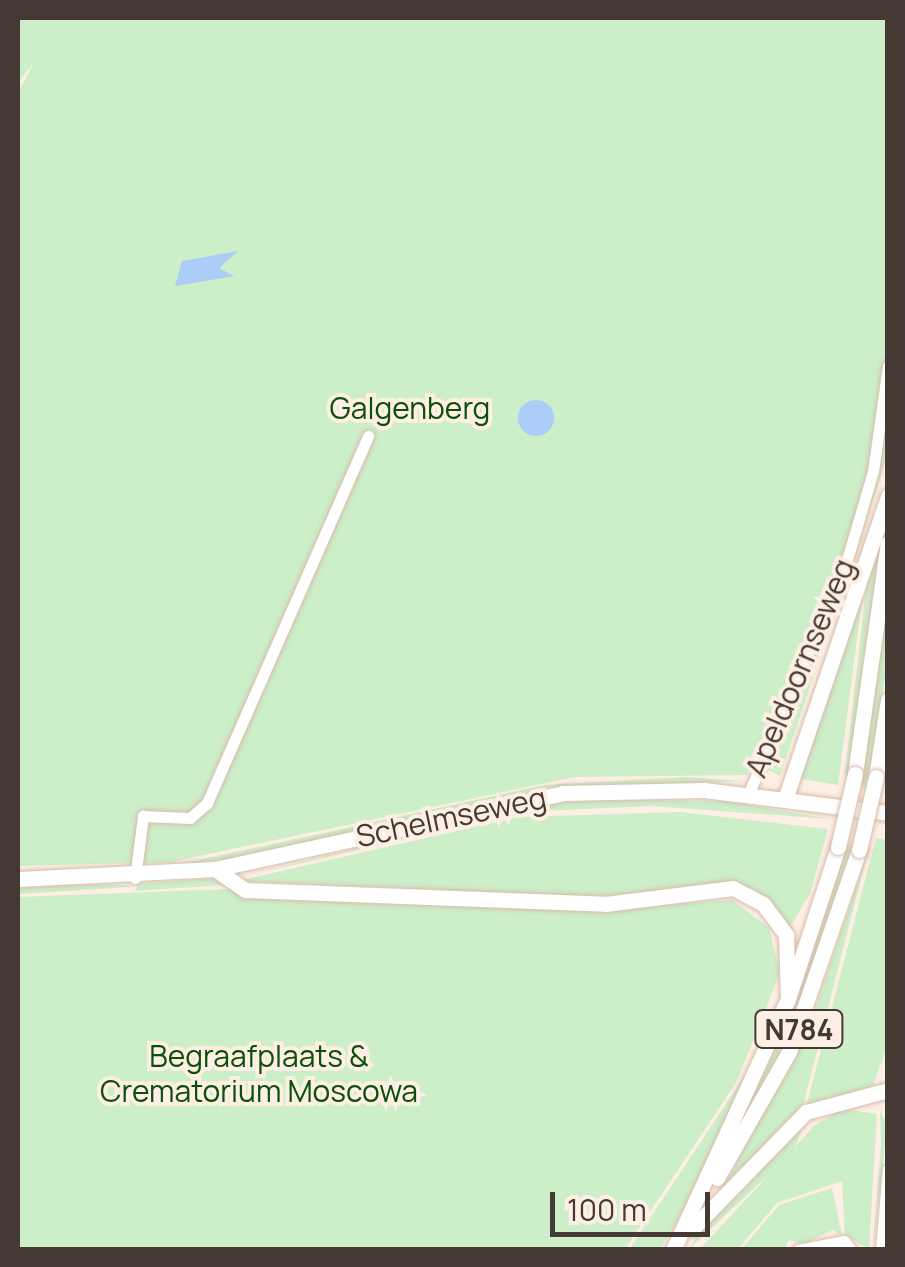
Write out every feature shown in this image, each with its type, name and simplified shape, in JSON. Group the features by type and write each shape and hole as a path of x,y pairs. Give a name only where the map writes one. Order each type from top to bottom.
{"main road":[{"path":"785,799 888,496"},
{"name":"Apeldoornseweg","path":"705,1193 788,1000 838,848 855,774 888,543"},
{"name":"Apeldoornseweg","path":"675,1247 790,1052 859,850 888,700"},
{"name":"Schelmseweg","path":"18,879 135,878 215,869 563,793 748,794 888,812"},
{"path":"215,869 245,890 604,904 733,888 763,904 786,936 788,1000"},
{"name":"N784","path":"675,1247 794,1120 840,1096 888,1090"}],"street":[{"name":"Apeldoornseweg","path":"748,794 846,562 873,471 888,366"},
{"path":"135,878 142,816 190,818 206,803 368,436"},
{"path":"881,1250 888,1169"},
{"path":"798,1250 844,1241 851,1250"}],"green space":[{"name":"Galgenberg","path":"18,18 887,18 887,457 780,776 761,766 828,618 747,775 575,777 171,862 18,866 18,93 34,62 18,83"},
{"path":"885,512 850,773 845,773 868,570"},
{"path":"865,577 838,785 796,778"},
{"path":"887,586 888,659 867,787 859,786"},
{"path":"686,777 744,781 544,788 235,858 171,866 544,785"},
{"path":"588,800 727,801 830,819 652,806 519,812 233,879 519,808"},
{"path":"680,812 828,829 810,894 789,929 724,883 634,898 237,881 519,817"},
{"path":"876,838 887,840 887,1046 873,1086 806,1107"},
{"path":"844,849 853,850 790,1033 746,1119"},
{"path":"868,851 802,1110 723,1190 817,1005"},
{"path":"214,878 223,885 135,891 138,884"},
{"path":"18,884 128,885 131,887 18,894"},
{"name":"Begraafplaats & Crematorium Moscowa","path":"227,889 611,909 732,900 769,928 780,973 737,1081 625,1249 18,1250 18,897"},
{"path":"785,983 714,1155 680,1217 660,1249 629,1250 747,1072"},
{"path":"843,1109 877,1114 869,1249 845,1236 842,1181 777,1203 738,1249 699,1250 815,1125"},
{"path":"880,1111 887,1126 873,1250 881,1144"},
{"path":"807,1116 793,1152 688,1250 702,1229"},
{"path":"832,1188 842,1236 833,1230 804,1244 789,1240 785,1249 741,1250 779,1205"}],"water":[{"path":"238,251 219,268 234,276 175,286 182,261"},
{"path":"536,400 548,406 554,418 548,430 536,436 524,430 518,418 524,406"}]}
